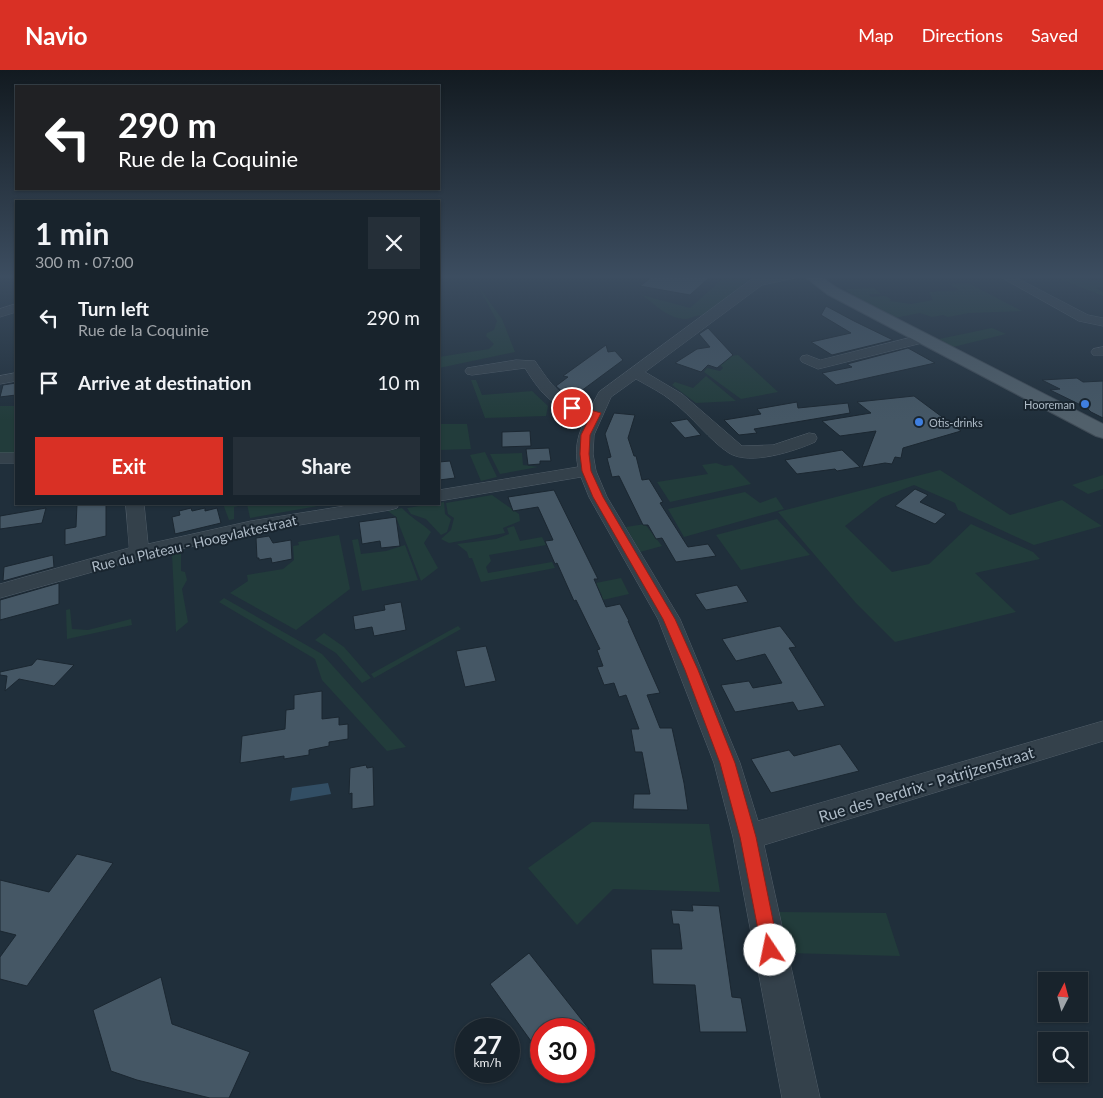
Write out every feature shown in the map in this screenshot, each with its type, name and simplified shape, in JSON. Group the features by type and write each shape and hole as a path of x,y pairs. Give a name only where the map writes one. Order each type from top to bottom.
{"main road":[{"path":"893,324 1103,432"}],"street":[{"path":"700,324 604,394 586,435 584,454 587,471 598,497 669,619 692,670 727,763 748,837 801,1098"},
{"path":"1084,324 1103,337"},
{"path":"807,358 818,365 921,339"},
{"path":"472,371 516,364 530,364 545,390 557,401 572,408 596,413"},
{"path":"635,372 677,397 736,450 759,453 802,442 809,438"},
{"path":"0,380 15,377"},
{"path":"0,458 15,458"},
{"path":"440,496 587,471"},
{"path":"136,505 139,552"},
{"name":"Rue du Plateau - Hoogvlaktestraat","path":"0,591 139,552 251,527 384,505"},
{"name":"Rue des Perdrix - Patrijzenstraat","path":"748,837 1103,731"}],"green space":[{"path":"496,324 504,324 515,352 440,368 440,357 489,349 494,344 486,336 487,333 494,330"},
{"path":"992,328 1006,334 953,347 939,339"},
{"path":"738,355 778,392 741,399 704,372 707,368 720,371 723,368 714,358"},
{"path":"706,376 736,401 696,403 672,385 675,382 693,388"},
{"path":"471,380 476,380 482,395 532,391 548,406 546,416 485,418"},
{"path":"0,406 15,406 15,453 0,453"},
{"path":"440,424 467,424 471,449 440,450"},
{"path":"485,452 497,477 481,481 470,455"},
{"path":"522,453 523,465 538,467 500,474 490,454"},
{"path":"716,463 725,466 732,465 751,484 670,502 657,482 708,474 702,465"},
{"path":"940,470 1010,515 1062,500 1102,526 1034,545 958,510 955,503 914,485 881,498 845,526 892,572 929,564 971,524 1033,552 1040,559 975,573 1016,612 895,642 855,602 778,512"},
{"path":"1103,475 1103,489 1088,494 1072,485"},
{"path":"745,492 760,503 776,497 784,509 684,537 668,509"},
{"path":"492,495 519,514 520,521 503,528 505,533 449,543 441,539 451,530 454,518 448,514 446,503"},
{"path":"444,502 445,514 451,519 447,532 441,535 426,519 411,514 407,508 440,505 440,503"},
{"path":"223,505 243,505 234,507 234,519 229,520"},
{"path":"247,505 323,505 250,518"},
{"path":"402,508 431,532 424,543 438,568 421,581 396,517 388,511"},
{"path":"777,519 810,555 741,570 716,535"},
{"path":"645,524 662,546 640,552 626,527"},
{"path":"514,526 520,541 542,537 546,545 489,555 491,561 486,567 488,573 552,562 555,568 481,582 472,558 469,558 467,552 457,544 496,539 509,534 507,528"},
{"path":"339,535 350,589 296,630 230,593 248,581 247,575 283,569 294,560 293,546 299,545 298,542"},
{"path":"358,539 361,554 386,551 405,545 418,580 362,591 352,540"},
{"path":"181,553 181,571 185,572 187,580 182,589 188,622 176,632 172,555"},
{"path":"621,578 629,594 585,604 584,601 602,596 596,583"},
{"path":"224,598 322,654 406,747 387,751 322,680 315,659 219,602"},
{"path":"70,609 72,629 88,630 131,619 132,625 67,639 66,610"},
{"path":"458,626 461,629 374,678 371,674"},
{"path":"324,633 344,647 371,678 362,683 336,653 315,640"},
{"path":"592,822 709,824 720,892 613,889 577,925 528,868"},
{"path":"779,912 886,913 900,956 787,953"}],"water":[{"path":"328,783 331,794 290,801 292,788"}],"building":[{"path":"836,324 860,324 893,340 832,355 811,342 851,333"},
{"path":"708,328 733,355 717,368 708,365 701,372 675,363 697,349 710,347 699,334"},
{"path":"606,345 608,352 615,351 623,360 573,397 565,394 556,386 568,377 563,376"},
{"path":"908,348 935,363 836,385 822,373 852,367 847,364"},
{"path":"1077,378 1083,382 1103,381 1103,418 1050,390 1060,389 1042,380"},
{"path":"15,383 15,395 0,397 3,385"},
{"path":"914,396 961,431 903,448 901,458 895,457 892,464 885,463 862,467 876,431 840,436 822,421 871,413 857,402"},
{"path":"797,402 798,408 848,403 850,413 754,429 757,433 739,435 724,420 761,414 757,409"},
{"path":"614,413 635,415 628,438 634,456 636,456 642,480 649,479 663,502 660,503 688,547 708,544 716,556 676,562 662,538 656,539 648,525 643,525 619,476 612,477 607,458 611,457 605,434"},
{"path":"687,419 701,435 685,438 670,422"},
{"path":"530,431 531,446 502,447 502,432"},
{"path":"549,448 551,461 540,461 540,464 528,465 526,449"},
{"path":"842,450 860,467 797,474 785,460"},
{"path":"450,461 455,478 440,480 440,462"},
{"path":"915,489 928,495 920,502 946,514 935,524 895,506"},
{"path":"554,490 598,579 594,579 606,607 620,604 660,693 647,695 660,728 672,728 688,810 633,809 634,794 650,794 642,752 635,752 631,729 639,729 626,695 619,697 614,683 604,685 597,667 603,666 597,650 600,649 576,600 574,601 557,563 555,564 545,541 553,540 538,507 513,511 508,497"},
{"path":"77,505 106,505 106,536 65,545 65,529 76,527"},
{"path":"46,508 42,523 0,529 0,516"},
{"path":"191,508 192,511 205,508 205,511 217,508 221,523 175,534 172,517 180,515 179,511"},
{"path":"396,517 400,546 381,548 380,541 362,544 359,522"},
{"path":"269,536 273,543 291,540 292,559 272,563 271,558 259,560 257,558 256,538"},
{"path":"53,555 54,567 3,581 4,567"},
{"path":"59,583 59,604 0,620 0,600"},
{"path":"737,585 748,602 706,610 695,594"},
{"path":"401,602 406,630 374,636 372,627 355,630 353,616 385,610 384,605"},
{"path":"780,626 796,647 789,648 825,706 798,711 793,702 735,712 721,685 749,681 753,688 782,683 765,654 736,661 722,639"},
{"path":"486,646 496,681 465,687 456,651"},
{"path":"37,659 74,665 54,686 19,679 5,691 7,676 0,675 0,672 32,665"},
{"path":"322,691 322,719 339,717 339,725 348,724 348,739 329,742 329,746 309,750 309,755 284,759 284,756 240,763 242,736 285,729 286,710 294,709 294,695"},
{"path":"840,744 859,771 771,793 751,759 789,750 794,756"},
{"path":"366,765 367,768 373,767 374,806 352,809 352,793 349,794 350,768"},
{"path":"77,854 113,863 27,986 0,979 0,957 16,935 0,931 0,880 49,892"},
{"path":"692,905 719,906 732,997 741,998 747,1032 700,1032 695,985 653,984 651,949 682,949 679,924 673,924 671,910 693,911"},
{"path":"529,953 580,1018 530,1018 530,1040 520,1026 520,1018 514,1018 490,984"},
{"path":"161,977 172,1024 250,1052 229,1098 210,1098 137,1080 111,1071 93,1010"}],"place":[{"name":"Hooreman","path":"1085,404"},
{"name":"Otis-drinks","path":"919,422"}],"route":[{"path":"572,408 596,413 586,435 584,454 587,471 598,497 669,619 692,670 727,763 748,837 770,950"}]}
